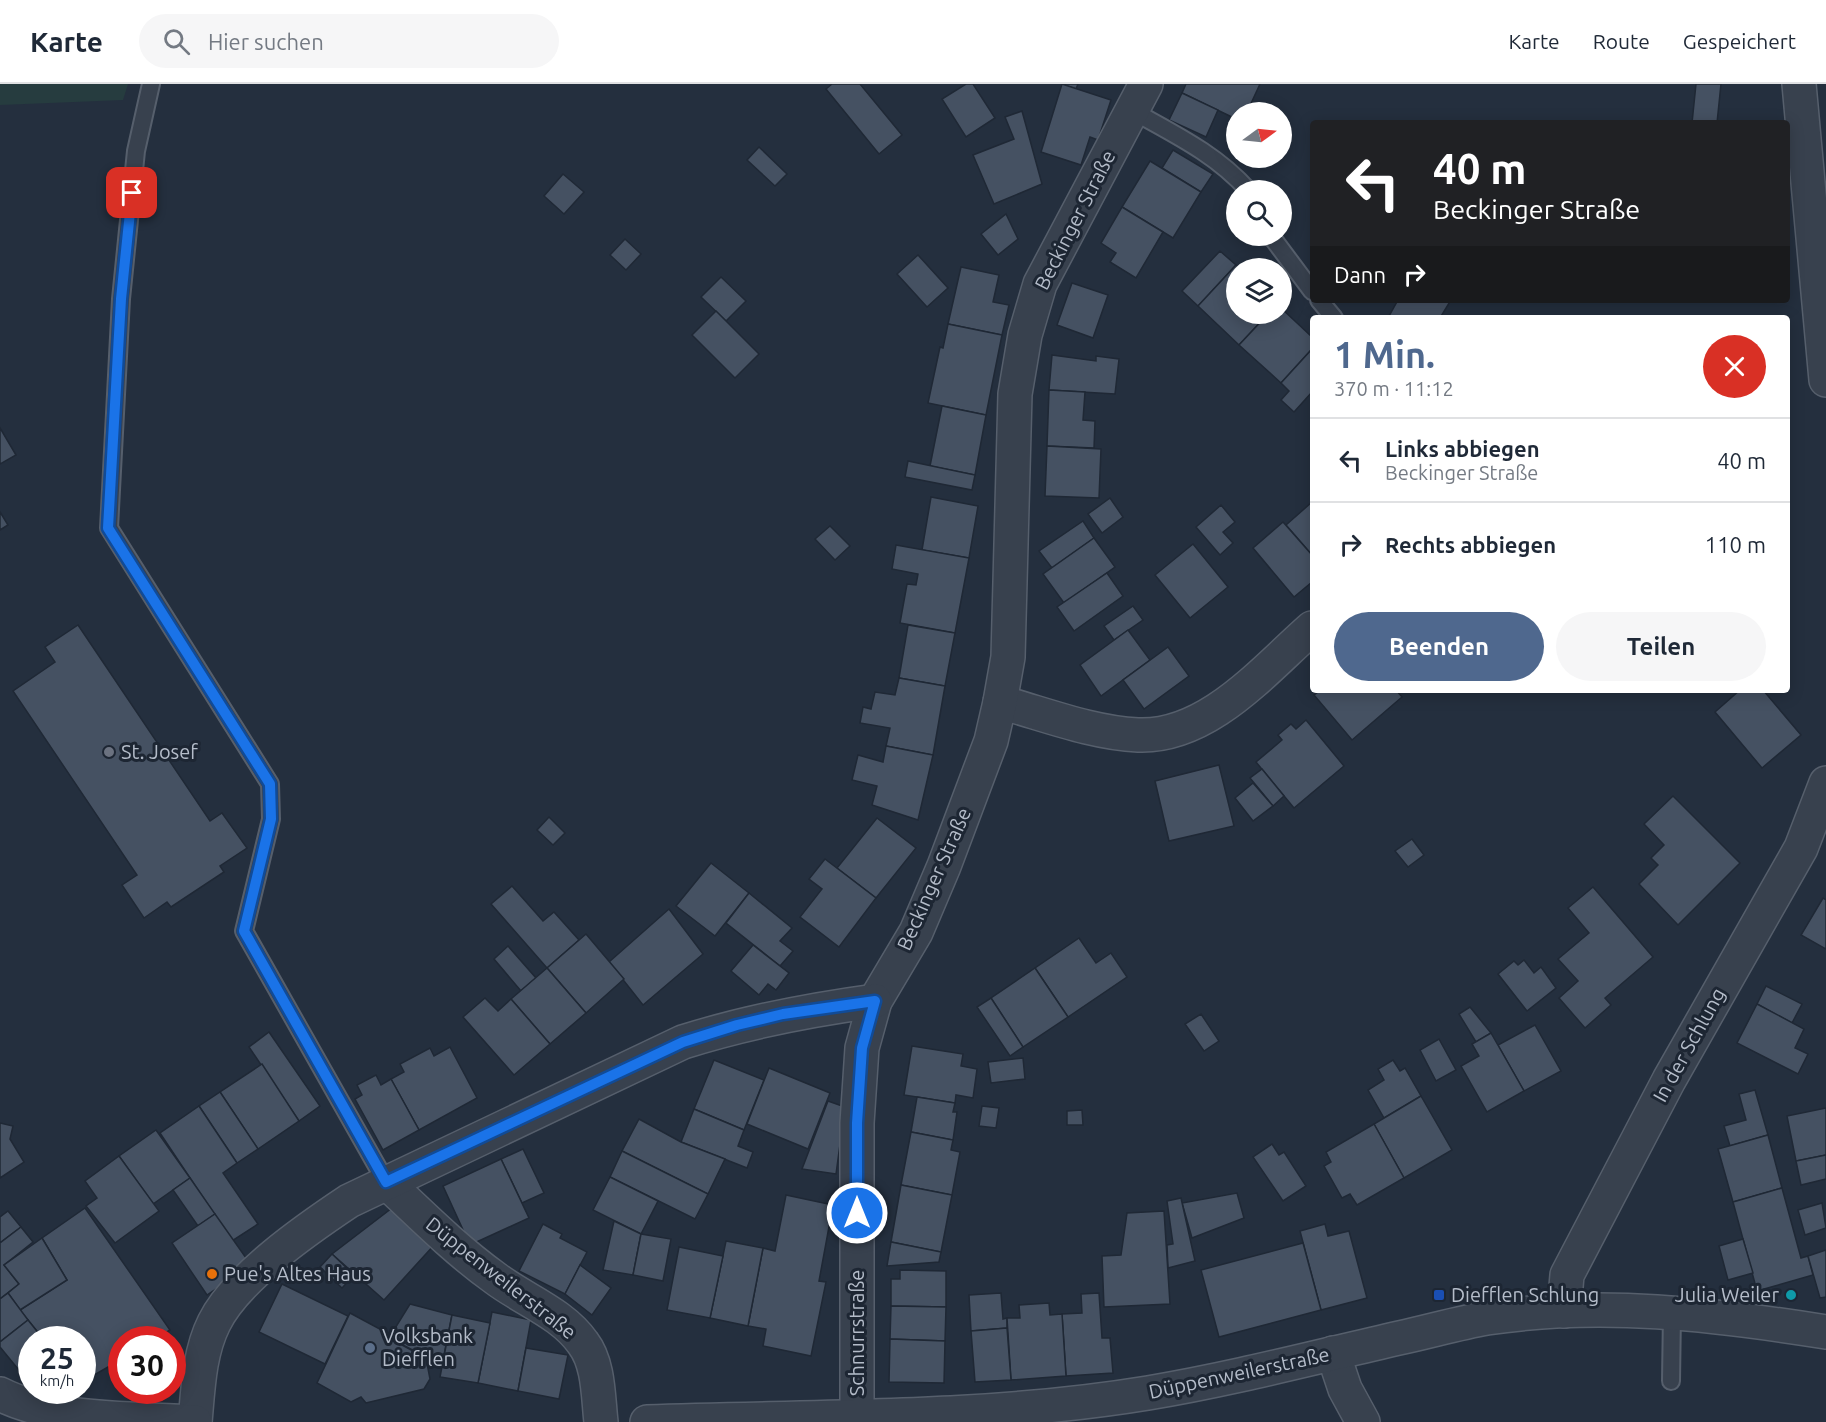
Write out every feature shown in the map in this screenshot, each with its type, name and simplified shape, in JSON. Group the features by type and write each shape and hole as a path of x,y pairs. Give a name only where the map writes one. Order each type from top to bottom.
{"street":[{"path":"1799,84 1826,380"},
{"name":"Beckinger Straße","path":"875,1001 916,932 944,866 991,741 1000,702 1008,657 1015,394 1025,335 1040,284 1089,187 1139,98"},
{"path":"1000,702 1106,731 1139,735 1173,732 1196,723 1230,700 1310,630"},
{"name":"In der Schlung","path":"1563,1311 1567,1275 1669,1080 1801,848 1826,783"},
{"path":"0,1394 18,1403 55,1412 195,1422 206,1345 214,1322 237,1293 268,1261 302,1233 349,1201 683,1042 737,1025 783,1014 875,1001"},
{"name":"Schnurrstraße","path":"857,1416 857,1123 862,1048 875,1001"},
{"name":"Düppenweilerstraße","path":"386,1182 442,1236 496,1279 567,1324 584,1344 594,1364 601,1422"},
{"name":"Düppenweilerstraße","path":"647,1422 857,1416 1076,1403 1151,1393 1486,1318 1563,1311 1609,1309 1672,1312 1826,1332"},
{"path":"1334,1353 1345,1389 1363,1422"}],"lane":[{"path":"151,84 135,151 121,299 108,528 270,784 271,819 244,931 386,1182"},
{"name":"Beckinger Straße","path":"1139,98 1199,148 1230,170 1239,180"},
{"path":"1278,246 1310,288"},
{"path":"1322,303 1332,315"},
{"path":"1671,1381 1672,1312"}],"green space":[{"path":"0,84 128,84 123,100 0,105"}],"building":[{"path":"832,84 860,84 902,135 879,154 826,89"},
{"path":"966,84 973,84 995,118 966,137 942,99"},
{"path":"1061,84 1078,84 1076,89"},
{"path":"1062,84 1111,100 1098,140 1090,137 1081,165 1041,152"},
{"path":"1186,84 1260,84 1252,102 1226,102 1226,114 1182,93"},
{"path":"1696,84 1721,84 1717,120 1692,120"},
{"path":"1182,93 1218,110 1206,137 1169,120"},
{"path":"1022,111 1042,184 994,204 973,155 1014,139 1005,117"},
{"path":"759,147 787,174 775,186 747,160"},
{"path":"1173,150 1213,174 1201,192 1162,168"},
{"path":"1150,161 1201,192 1173,238 1122,207"},
{"path":"563,174 584,192 564,214 544,196"},
{"path":"1122,207 1163,232 1136,278 1110,262 1116,253 1101,243"},
{"path":"1006,214 1018,239 998,255 981,234"},
{"path":"625,239 641,254 626,270 610,255"},
{"path":"1220,251 1228,258 1226,258 1226,276 1198,306 1182,291"},
{"path":"918,255 948,288 927,307 897,274"},
{"path":"961,267 999,275 993,302 1009,305 1002,335 948,324"},
{"path":"1226,276 1226,324 1259,324 1239,345 1198,306"},
{"path":"721,277 746,301 726,321 701,297"},
{"path":"1072,283 1108,295 1093,338 1057,325"},
{"path":"1396,303 1449,303 1442,315 1390,315"},
{"path":"716,311 759,354 735,378 692,335"},
{"path":"1292,318 1310,335 1310,351 1281,383 1239,345 1259,324 1292,324"},
{"path":"948,324 1002,335 986,415 928,403 940,347 943,348"},
{"path":"1310,351 1310,394 1294,412 1281,400 1289,391 1281,383"},
{"path":"1052,355 1096,361 1096,356 1119,359 1115,394 1049,390"},
{"path":"1049,390 1085,392 1083,420 1095,421 1094,448 1047,446"},
{"path":"942,406 986,415 975,475 930,466"},
{"path":"0,428 16,455 0,464"},
{"path":"1047,446 1101,449 1099,498 1045,496"},
{"path":"908,461 975,475 972,490 905,477"},
{"path":"931,497 978,506 969,558 922,550"},
{"path":"1110,498 1123,517 1102,533 1088,514"},
{"path":"1310,504 1310,553 1286,525"},
{"path":"1221,505 1235,522 1223,532 1233,543 1220,555 1196,527"},
{"path":"0,512 8,525 0,530"},
{"path":"1083,521 1094,538 1052,568 1039,551"},
{"path":"1283,522 1310,553 1310,584 1294,597 1253,548"},
{"path":"830,526 850,546 835,560 815,539"},
{"path":"1094,538 1115,567 1064,603 1043,574"},
{"path":"1193,544 1228,587 1190,618 1155,575"},
{"path":"896,545 969,558 955,633 900,623 907,584 916,585 918,574 892,569"},
{"path":"1107,573 1123,596 1074,631 1057,607"},
{"path":"1133,606 1143,620 1114,640 1104,626"},
{"name":"St. Josef","path":"78,625 210,821 222,813 247,848 220,866 224,872 171,907 167,902 144,918 122,885 137,875 13,691 55,662 45,647"},
{"path":"908,625 955,633 945,686 899,678"},
{"path":"1128,630 1150,660 1101,696 1080,665"},
{"path":"1168,647 1189,676 1144,709 1123,680"},
{"path":"899,678 945,686 933,755 886,746 890,728 860,723 863,707 871,709 875,692 895,695"},
{"path":"1317,693 1399,693 1402,697 1352,740 1314,695"},
{"path":"1737,693 1766,693 1801,735 1762,768 1715,712"},
{"path":"1306,720 1344,766 1294,808 1256,762 1282,740 1278,735 1291,724 1296,729"},
{"path":"886,746 933,755 918,820 872,805 877,786 852,780 858,755 883,762"},
{"path":"1219,765 1234,826 1169,841 1155,781"},
{"path":"1262,769 1284,796 1273,806 1250,778"},
{"path":"1253,783 1273,806 1253,821 1235,798"},
{"path":"1673,796 1740,863 1678,925 1639,884 1658,865 1651,858 1664,845 1644,824"},
{"path":"549,817 565,833 553,845 537,830"},
{"path":"877,818 916,848 876,898 837,868"},
{"path":"1412,839 1424,855 1408,867 1395,851"},
{"path":"825,859 876,898 839,947 800,917 822,889 809,879"},
{"path":"711,863 749,893 715,936 676,906"},
{"path":"512,886 543,921 554,912 579,940 547,968 491,904"},
{"path":"1593,887 1653,957 1605,998 1611,1005 1585,1028 1559,998 1578,981 1558,959 1589,933 1568,908"},
{"path":"749,893 792,928 780,941 793,951 780,966 726,923"},
{"path":"1823,898 1826,900 1826,949 1801,935"},
{"path":"669,909 703,954 643,1005 609,962"},
{"path":"586,934 624,979 586,1013 547,968"},
{"path":"1079,938 1096,963 1111,953 1127,977 1068,1017 1035,968"},
{"path":"753,945 789,973 776,990 768,984 759,995 731,971"},
{"path":"508,946 536,978 521,991 494,959"},
{"path":"1524,960 1534,973 1541,967 1556,988 1527,1011 1498,974 1514,961 1518,965"},
{"path":"547,968 586,1013 550,1044 511,999"},
{"path":"1035,968 1068,1017 1023,1047 991,998"},
{"path":"1766,986 1802,1004 1792,1023 1757,1004"},
{"path":"485,998 498,1011 511,999 550,1044 514,1075 463,1017"},
{"path":"991,998 1023,1047 1010,1056 977,1007"},
{"path":"1757,1004 1804,1029 1795,1048 1808,1054 1798,1074 1737,1043"},
{"path":"1470,1007 1491,1033 1476,1042 1459,1014"},
{"path":"1201,1014 1219,1041 1204,1051 1185,1024"},
{"path":"1535,1025 1561,1071 1524,1091 1498,1045"},
{"path":"269,1032 320,1106 299,1121 249,1047"},
{"path":"1491,1033 1524,1091 1487,1112 1461,1066 1479,1056 1472,1044"},
{"path":"1439,1039 1456,1070 1436,1081 1420,1050"},
{"path":"912,1046 963,1054 961,1066 977,1069 973,1098 956,1095 955,1103 904,1095"},
{"path":"450,1047 477,1098 419,1130 391,1079 404,1072 400,1064 430,1048 434,1056"},
{"path":"1023,1058 1025,1079 991,1083 988,1062"},
{"path":"714,1060 764,1080 744,1130 694,1109"},
{"path":"1393,1060 1400,1071 1405,1068 1421,1096 1384,1118 1368,1090 1384,1080 1378,1069"},
{"path":"262,1064 299,1121 258,1149 220,1092"},
{"path":"769,1068 830,1093 808,1149 747,1124"},
{"path":"376,1075 381,1085 391,1079 419,1130 383,1150 355,1099 362,1095 357,1085"},
{"path":"1755,1090 1768,1135 1730,1146 1724,1126 1746,1120 1739,1094"},
{"path":"220,1092 258,1149 237,1163 199,1106"},
{"path":"1421,1096 1452,1150 1404,1178 1374,1124"},
{"path":"917,1097 955,1103 953,1112 957,1112 953,1140 911,1132"},
{"path":"828,1101 845,1107 836,1174 802,1169"},
{"path":"199,1106 237,1163 223,1173 258,1224 232,1241 160,1133"},
{"path":"982,1106 999,1108 996,1128 979,1126"},
{"path":"1826,1108 1826,1155 1796,1161 1787,1116"},
{"path":"694,1109 744,1130 738,1146 753,1152 747,1168 681,1142"},
{"path":"1082,1110 1083,1125 1067,1125 1067,1111"},
{"path":"639,1119 681,1142 725,1159 708,1194 622,1151"},
{"path":"0,1123 13,1126 10,1139 24,1162 0,1178"},
{"path":"1374,1124 1404,1178 1357,1205 1350,1194 1342,1198 1324,1166 1331,1162 1326,1152"},
{"path":"156,1130 190,1178 153,1204 119,1156"},
{"path":"911,1132 953,1140 951,1150 960,1152 952,1195 901,1185"},
{"path":"1768,1135 1782,1188 1733,1202 1718,1149"},
{"path":"1272,1144 1279,1155 1284,1152 1306,1186 1283,1201 1253,1157"},
{"path":"523,1149 544,1193 522,1203 501,1159"},
{"path":"622,1151 708,1194 695,1219 610,1177"},
{"path":"1826,1155 1826,1179 1801,1185 1796,1161"},
{"path":"119,1156 159,1211 115,1243 86,1206 97,1198 85,1181"},
{"path":"501,1159 529,1218 470,1245 443,1186"},
{"path":"610,1177 658,1201 641,1234 593,1210"},
{"path":"190,1178 215,1214 198,1226 173,1190"},
{"path":"901,1185 952,1195 941,1252 891,1242"},
{"path":"1782,1188 1801,1258 1808,1256 1813,1275 1757,1291 1733,1202"},
{"path":"1237,1193 1244,1218 1192,1238 1182,1203"},
{"path":"786,1195 833,1205 819,1281 826,1282 811,1356 763,1346 766,1329 748,1326 763,1248 775,1251"},
{"path":"1181,1198 1195,1261 1168,1268 1167,1245 1173,1244 1167,1201"},
{"path":"1822,1203 1826,1228 1805,1235 1798,1210"},
{"path":"396,1205 435,1244 384,1300 332,1254"},
{"path":"85,1208 167,1326 108,1326 108,1367 96,1374 96,1326 33,1326 20,1310 67,1280 42,1238"},
{"path":"8,1211 21,1227 0,1243 0,1217"},
{"path":"1164,1211 1170,1304 1104,1307 1102,1256 1121,1255 1127,1213"},
{"path":"215,1214 251,1265 207,1295 172,1243"},
{"path":"614,1221 641,1234 633,1275 603,1270"},
{"path":"543,1224 562,1234 560,1238 587,1252 565,1294 519,1271"},
{"path":"1325,1224 1328,1236 1349,1231 1367,1298 1321,1310 1300,1231"},
{"path":"21,1227 33,1242 4,1265 19,1284 0,1299 0,1243"},
{"path":"641,1234 671,1239 663,1281 633,1275"},
{"path":"42,1238 67,1280 20,1310 8,1293 19,1284 4,1265"},
{"path":"1743,1239 1753,1273 1728,1280 1719,1246"},
{"path":"726,1241 763,1248 748,1326 710,1318"},
{"path":"891,1242 941,1252 939,1262 887,1266"},
{"path":"1303,1243 1321,1310 1219,1337 1201,1270"},
{"path":"679,1247 723,1256 710,1318 667,1310"},
{"path":"1826,1250 1826,1297 1820,1298 1808,1256"},
{"path":"332,1254 354,1275 342,1288 320,1267"},
{"path":"580,1265 611,1288 592,1315 565,1294"},
{"path":"900,1270 946,1271 946,1307 891,1306 891,1279 900,1279"},
{"path":"282,1284 348,1316 325,1364 259,1332"},
{"path":"8,1293 28,1320 0,1342 0,1299"},
{"path":"1001,1293 1003,1319 1007,1318 1007,1328 971,1331 969,1295"},
{"path":"1099,1293 1102,1338 1110,1338 1113,1373 1066,1376 1062,1314 1082,1313 1081,1294"},
{"path":"1049,1303 1050,1315 1062,1314 1066,1376 1011,1380 1007,1318 1020,1318 1019,1305"},
{"path":"410,1304 452,1315 442,1365 389,1338"},
{"path":"891,1306 946,1307 945,1341 890,1339"},
{"path":"492,1312 531,1320 518,1391 478,1383"},
{"name":"Volksbank Diefflen","path":"350,1313 391,1335 389,1338 426,1358 430,1379 424,1389 366,1403 361,1397 351,1402 317,1383"},
{"path":"452,1315 490,1323 478,1383 440,1377"},
{"path":"28,1320 33,1326 20,1326"},
{"path":"18,1328 18,1369 0,1347 0,1342"},
{"path":"1007,1328 1011,1380 975,1382 971,1331"},
{"path":"890,1339 945,1341 944,1383 889,1382"},
{"path":"526,1348 568,1355 559,1399 518,1391"}],"place":[{"name":"St. Josef","path":"109,752"},
{"name":"Pue's Altes Haus","path":"212,1274"},
{"name":"Diefflen Schlung","path":"1439,1295"},
{"name":"Julia Weiler","path":"1791,1295"},
{"name":"Volksbank Diefflen","path":"370,1348"}],"route":[{"path":"132,193 121,299 108,528 270,784 271,819 244,931 308,1040 343,1108 386,1182 683,1042 737,1025 783,1014 875,1001 862,1048 857,1123 857,1213"}]}
